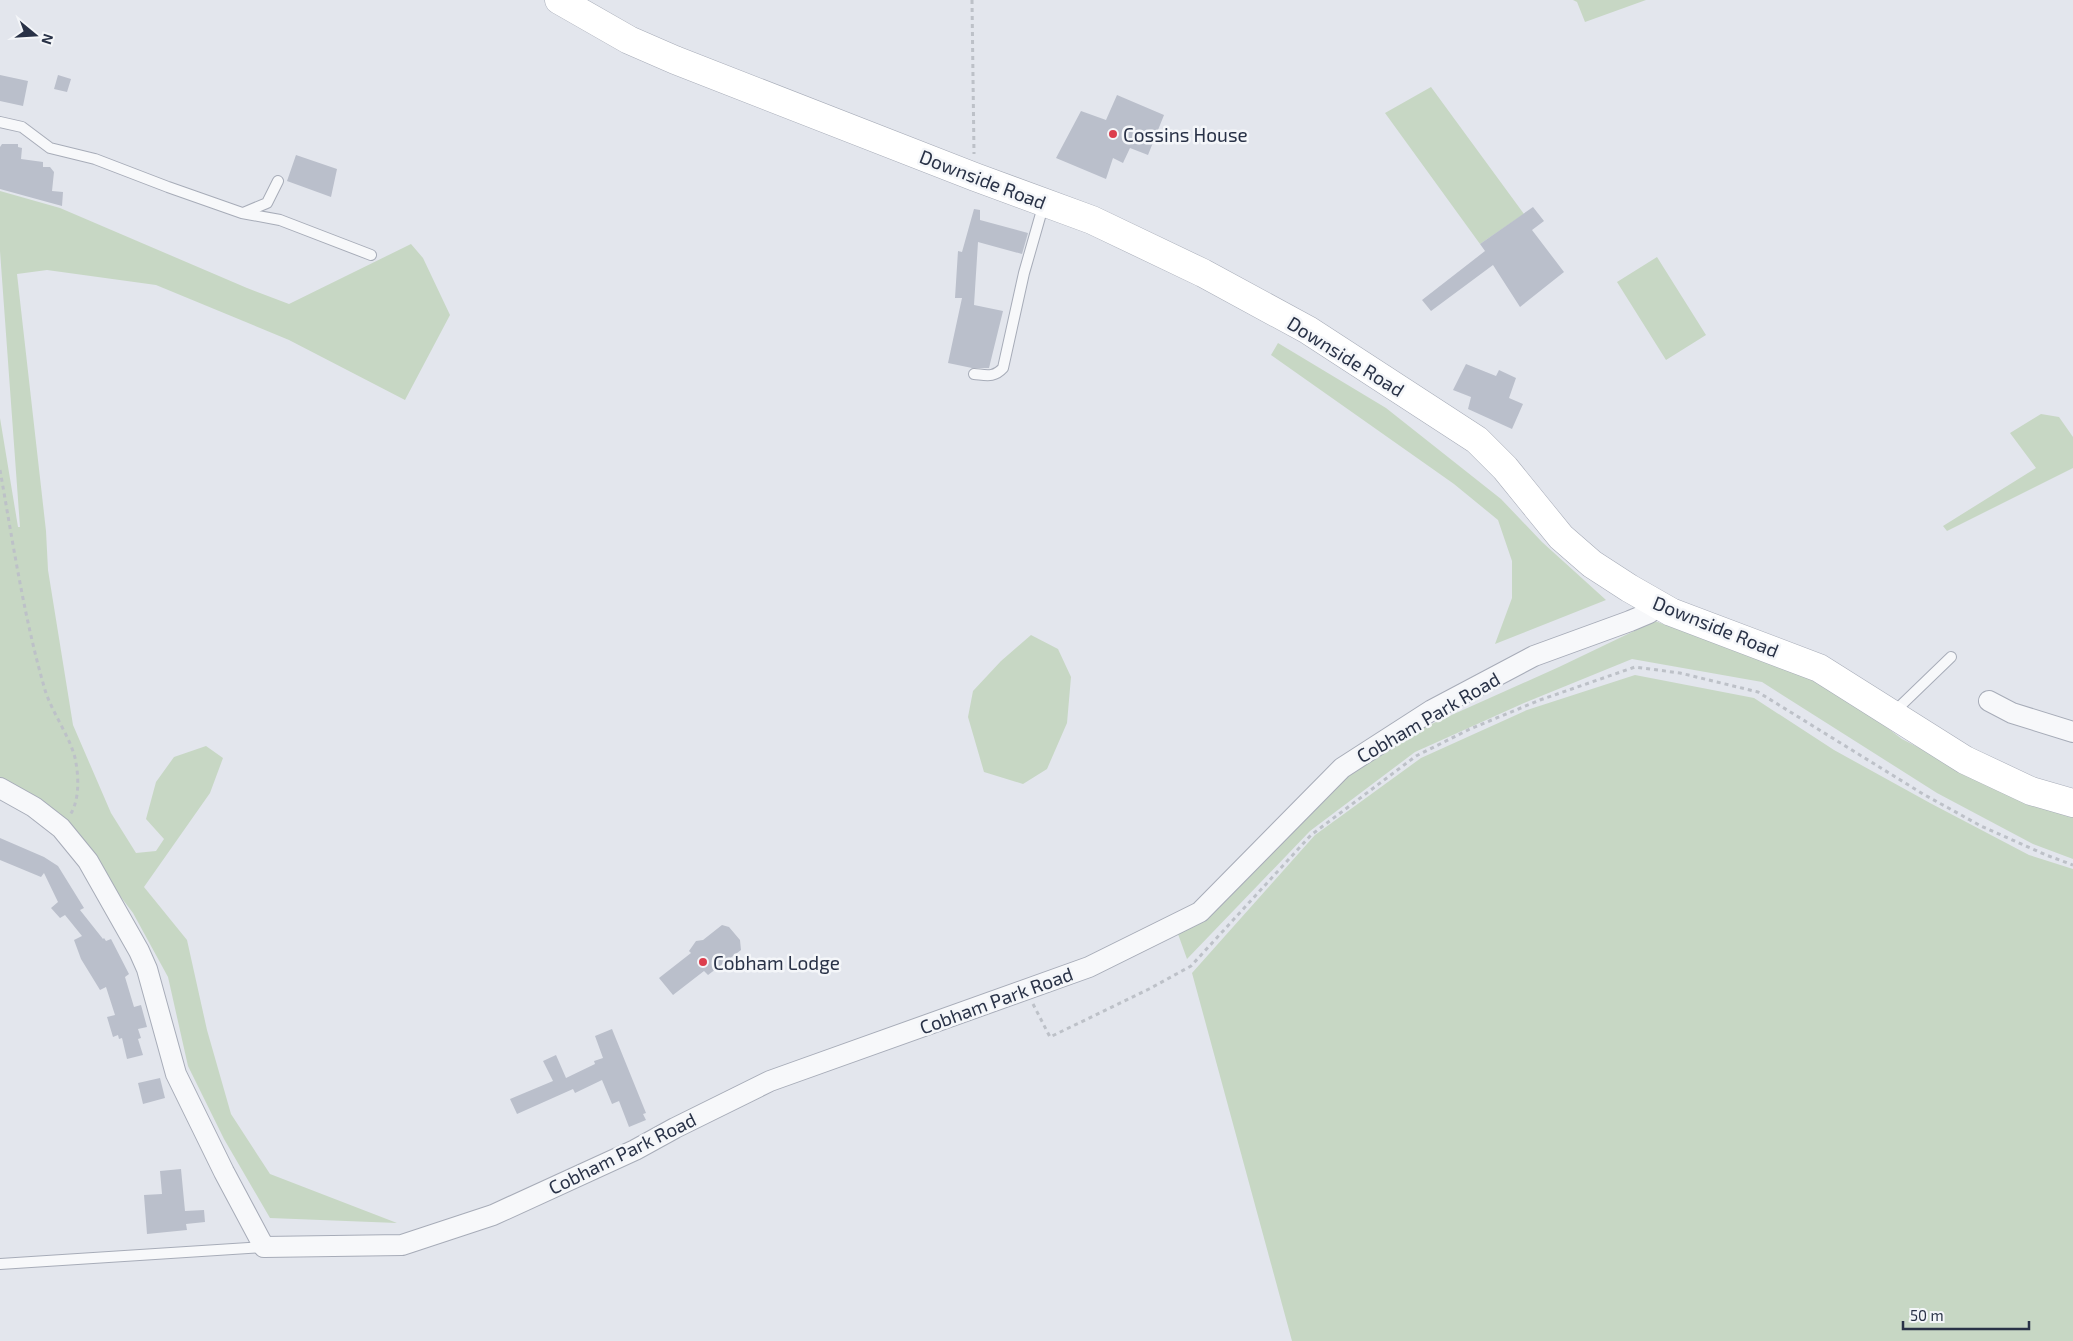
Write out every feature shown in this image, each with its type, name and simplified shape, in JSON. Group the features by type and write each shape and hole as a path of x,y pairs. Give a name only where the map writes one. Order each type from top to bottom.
{"street":[{"name":"Downside Road","path":"559,0 629,40 675,60 975,177 1092,220 1244,295 1308,330 1462,430 1493,455 1549,524 1575,550 1592,564 1658,605 1819,668 1965,760 2010,783 2073,803"},
{"name":"Cobham Park Road","path":"264,1246 402,1245 493,1215 635,1150 770,1081 1089,967 1200,912 1342,768 1432,710 1534,656 1630,621 1649,613 1658,605"},
{"path":"1989,701 2012,713 2073,732"},
{"path":"0,788 34,807 61,828 88,861 139,951 147,969 176,1074 224,1172 264,1246"}],"lane":[{"path":"0,122 22,128 50,148 95,159 242,213 280,220 371,255"},
{"path":"242,213 268,203 278,181"},
{"path":"974,374 991,376 1003,368 1024,273 1044,202"},
{"path":"1892,715 1951,658"},
{"path":"0,1264 264,1246"}],"path":[{"path":"972,0 975,177"},
{"path":"0,470 28,623 45,692 76,762 78,786 73,810 61,828"},
{"path":"1026,990 1050,1037 1149,989 1191,966 1311,835 1416,756 1470,729 1540,700 1635,667 1680,673 1758,692 1843,746 1981,826 2073,865"}],"green space":[{"path":"1573,0 1646,0 1585,22 1577,2"},
{"path":"1431,87 1524,214 1480,244 1385,113"},
{"path":"0,191 60,208 289,304 411,244 423,258 450,315 405,400 289,340 156,285 47,270 17,274 46,531 48,570 73,725 111,813 136,853 156,851 164,839 146,819 156,782 174,757 206,746 223,758 210,793 144,887 187,940 207,1030 231,1114 270,1174 397,1223 270,1218 224,1139 188,1066 168,977 133,913 111,884 0,780 0,418 18,527 20,527 0,251"},
{"path":"1657,257 1706,335 1666,360 1617,282"},
{"path":"1278,343 1386,408 1501,499 1542,542 1606,600 1495,644 1512,598 1512,561 1498,520 1454,484 1271,355"},
{"path":"2041,414 2059,417 2073,437 2073,468 1947,531 1943,526 2036,468 2010,433"},
{"path":"1655,621 1832,686 1902,739 1995,787 2073,812 2073,859 2033,844 1937,793 1762,682 1632,659 1524,703 1415,752 1310,831 1187,959 1178,934 1344,775 1416,731 1559,667"},
{"path":"1031,635 1058,649 1071,677 1067,723 1047,769 1023,784 984,772 968,717 973,691 1001,661"},
{"path":"1635,675 1754,698 1834,750 1930,803 2029,855 2073,869 2073,1341 1292,1341 1192,973 1315,835 1421,758 1527,710"}],"building":[{"path":"0,75 28,81 23,106 0,101"},
{"path":"58,75 71,79 67,92 54,89"},
{"name":"Cossins House","path":"1117,95 1164,115 1148,155 1130,148 1123,163 1113,158 1106,179 1056,158 1081,111 1106,120"},
{"path":"2,144 18,144 18,147 22,148 21,159 43,162 43,167 50,167 54,172 52,191 63,192 62,206 0,189 0,147"},
{"path":"296,155 337,169 331,197 287,181"},
{"path":"1533,207 1544,221 1532,230 1564,272 1520,307 1493,265 1431,311 1422,300 1485,251 1480,244"},
{"path":"974,209 980,210 980,220 1028,233 1022,254 978,242 974,305 1003,311 989,368 972,368 948,363 962,298 955,298 958,251 962,252"},
{"path":"1466,364 1496,376 1499,370 1516,378 1509,398 1523,404 1512,429 1468,409 1471,397 1453,390"},
{"path":"0,838 44,857 58,866 84,908 80,910 103,939 106,941 111,939 129,974 125,977 134,1007 141,1005 147,1027 138,1029 141,1038 138,1039 143,1055 127,1059 122,1038 119,1039 118,1035 113,1037 107,1017 115,1015 106,987 100,990 81,959 74,940 82,936 65,915 60,918 51,908 58,902 44,873 41,877 0,860"},
{"name":"Cobham Lodge","path":"722,925 729,927 740,940 741,950 708,975 704,971 673,995 659,978 691,953 689,951 696,941 703,940"},
{"path":"612,1029 646,1113 643,1114 646,1120 629,1127 619,1101 612,1104 602,1080 575,1093 573,1089 517,1114 510,1099 553,1081 543,1061 556,1055 566,1078 595,1064 594,1061 603,1058 595,1036"},
{"path":"160,1078 165,1098 143,1104 138,1083"},
{"path":"181,1169 185,1211 204,1210 205,1222 186,1224 187,1230 147,1234 144,1195 162,1194 160,1171"}],"place":[{"name":"Cossins House","path":"1113,134"},
{"name":"Cobham Lodge","path":"703,962"}]}
